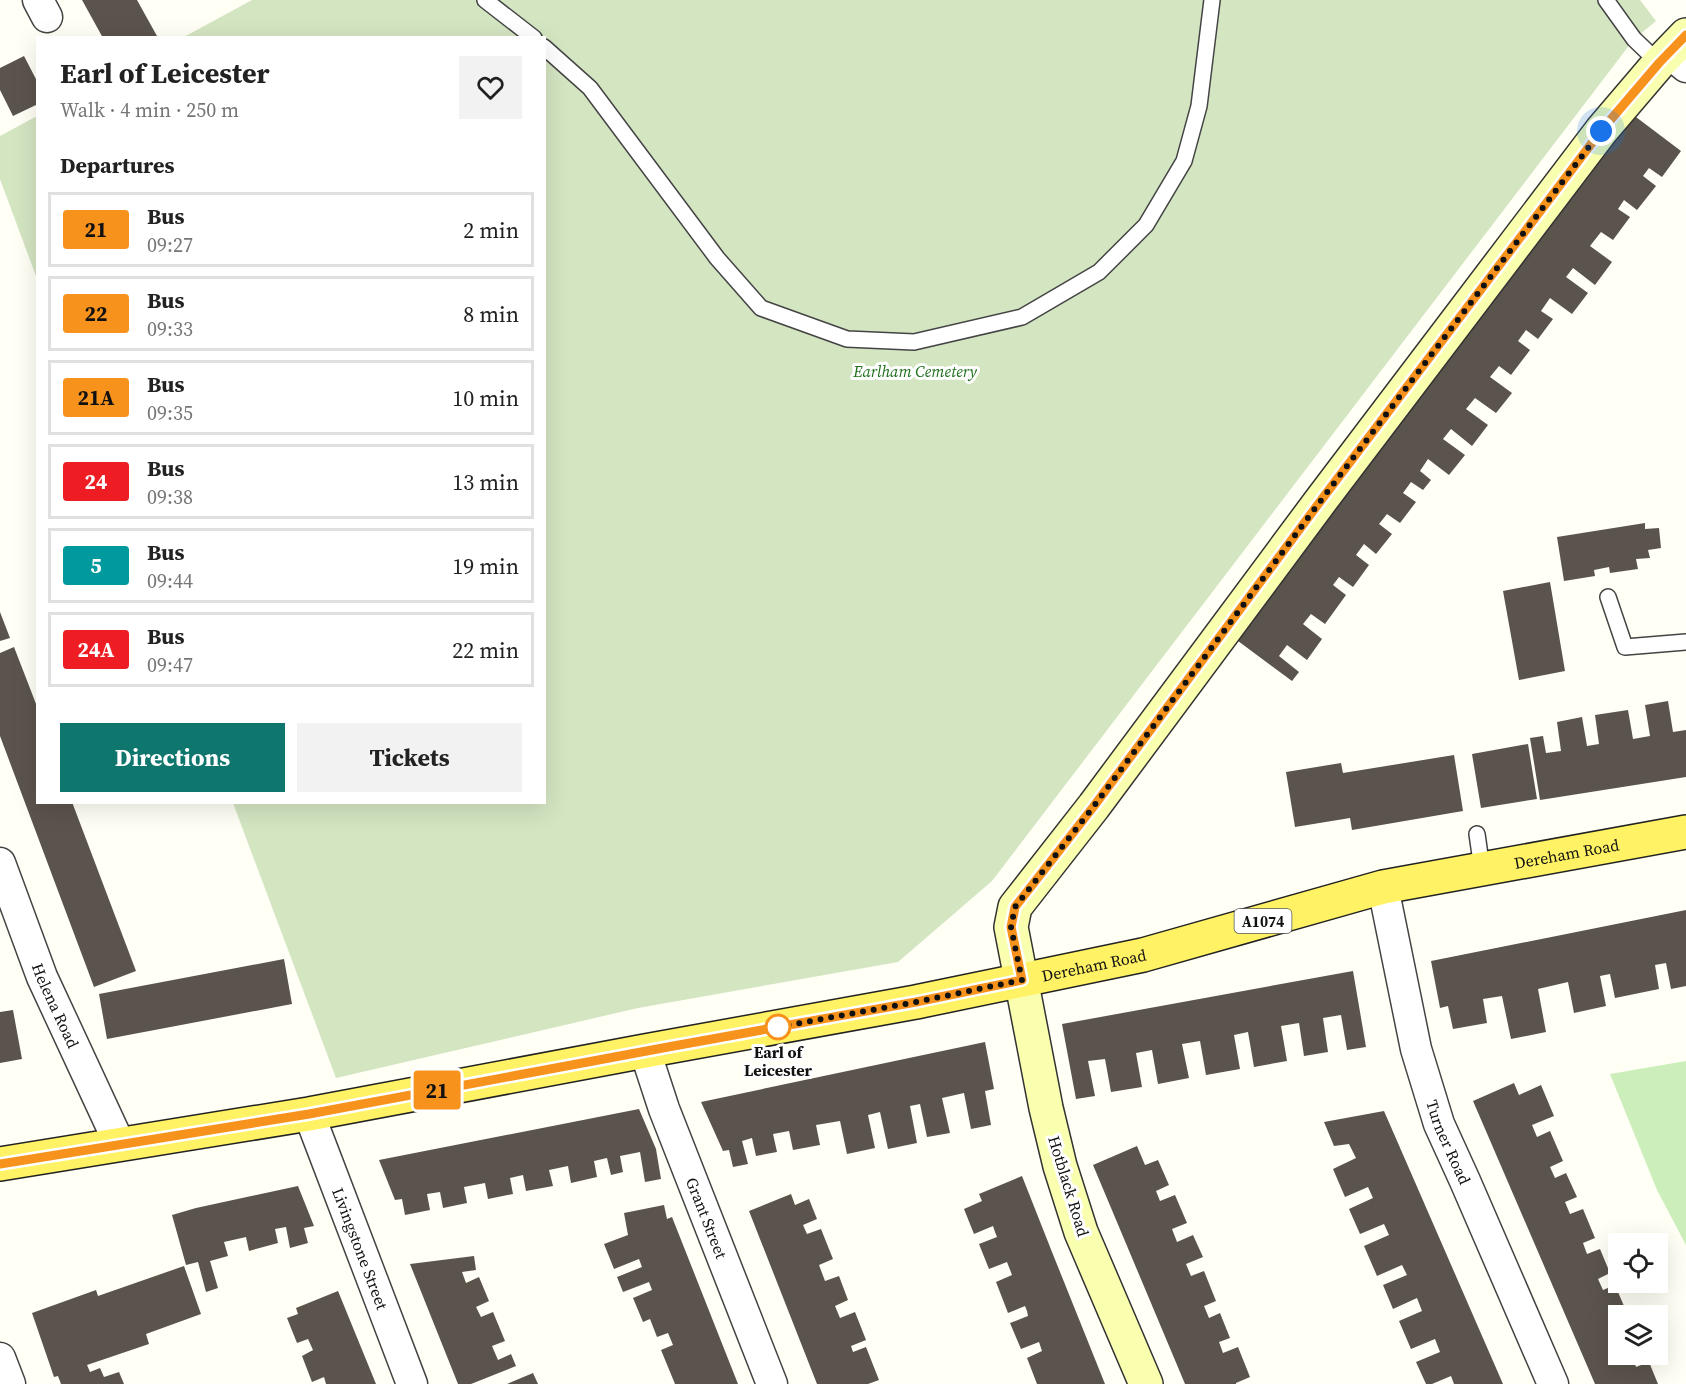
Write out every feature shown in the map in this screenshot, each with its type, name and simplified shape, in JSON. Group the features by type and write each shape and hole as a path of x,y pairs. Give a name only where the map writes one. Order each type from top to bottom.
{"main road":[{"name":"Dereham Road","path":"0,1164 309,1114 916,1002 1143,955 1383,887 1686,832"}],"street":[{"name":"Hotblack Road","path":"1146,1384 1081,1232 1060,1166 1046,1108 1011,927 1015,907 1094,806 1322,499 1601,131 1675,54"},
{"name":"Helena Road","path":"0,863 42,977 120,1145"},
{"name":"Turner Road","path":"1383,887 1416,1048 1439,1124 1553,1384"},
{"name":"Grant Street","path":"645,1051 669,1120 772,1384"},
{"name":"Livingstone Street","path":"309,1114 412,1384"},
{"path":"0,1358 10,1384"}],"lane":[{"path":"486,0 531,36"},
{"path":"546,49 590,88 717,258 761,308 847,339 914,342 1022,317 1099,272 1146,225 1184,161 1199,106 1212,0"},
{"path":"1606,0 1634,39 1675,54"},
{"path":"1608,597 1625,646 1686,642"},
{"path":"1477,834 1482,869"}],"green space":[{"name":"Earlham Cemetery","path":"252,0 1640,0 1656,21 1634,39 992,881 898,962 638,1008 336,1078 233,804 546,804 546,36 186,36"},
{"path":"36,117 36,276 0,179 0,136"},
{"path":"1686,1061 1686,1245 1657,1190 1610,1074"}],"building":[{"path":"82,0 137,0 157,36 102,36"},
{"path":"24,56 36,79 36,105 13,116 0,90 0,68"},
{"path":"1632,114 1681,151 1662,177 1649,168 1643,176 1656,186 1637,210 1624,200 1618,209 1630,217 1613,240 1601,232 1590,246 1612,262 1595,285 1573,268 1566,277 1588,293 1572,314 1550,298 1541,311 1553,319 1538,339 1526,330 1518,341 1530,350 1511,375 1499,366 1490,377 1512,393 1496,413 1475,398 1466,409 1488,425 1472,446 1451,429 1443,439 1465,455 1449,475 1428,459 1420,471 1431,480 1423,490 1411,482 1403,493 1416,502 1400,523 1387,514 1379,524 1392,534 1376,554 1364,544 1356,555 1369,565 1353,587 1339,577 1333,585 1346,595 1325,624 1311,614 1303,624 1322,639 1307,660 1287,645 1279,656 1299,672 1292,681 1234,638"},
{"path":"1645,523 1645,529 1659,528 1661,548 1648,550 1650,558 1636,559 1638,569 1610,573 1609,567 1594,570 1595,576 1564,581 1557,537"},
{"path":"1550,582 1565,671 1519,680 1503,591"},
{"path":"0,612 10,638 0,641"},
{"path":"14,647 36,704 36,804 73,804 136,971 94,987 0,736 0,653"},
{"path":"1668,701 1673,732 1686,730 1686,777 1540,800 1530,738 1543,736 1546,753 1561,751 1557,722 1582,717 1587,746 1599,744 1595,715 1628,710 1633,739 1650,736 1645,705"},
{"path":"1528,744 1537,799 1481,808 1472,754"},
{"path":"1454,755 1463,811 1352,830 1350,818 1295,827 1286,772 1341,763 1343,773"},
{"path":"1686,910 1686,986 1671,989 1666,963 1655,965 1659,989 1615,998 1610,974 1600,976 1606,1006 1574,1013 1568,982 1538,989 1546,1032 1511,1039 1502,996 1483,999 1487,1023 1453,1029 1448,1006 1440,1008 1431,961"},
{"path":"284,959 292,1004 107,1039 99,994"},
{"path":"1353,971 1366,1047 1347,1050 1341,1015 1323,1018 1328,1052 1304,1056 1299,1023 1281,1026 1287,1061 1254,1067 1248,1032 1234,1035 1240,1069 1206,1075 1200,1041 1182,1044 1189,1078 1158,1084 1152,1050 1136,1053 1142,1087 1111,1092 1105,1059 1088,1061 1095,1096 1076,1099 1062,1024"},
{"path":"13,1010 22,1059 0,1063 0,1012"},
{"path":"985,1042 994,1089 985,1091 991,1125 971,1129 964,1093 942,1098 950,1133 927,1137 920,1104 910,1106 917,1143 888,1149 880,1112 868,1115 875,1148 847,1154 840,1121 816,1125 820,1145 793,1150 789,1131 773,1134 777,1152 756,1156 752,1138 742,1141 748,1164 733,1167 729,1150 723,1151 701,1102"},
{"path":"1514,1083 1519,1095 1541,1085 1554,1116 1532,1125 1537,1137 1550,1131 1563,1161 1550,1167 1555,1178 1566,1173 1577,1197 1565,1202 1570,1214 1583,1209 1595,1238 1583,1243 1587,1254 1600,1249 1608,1274 1598,1279 1603,1290 1608,1288 1608,1293 1618,1293 1624,1305 1608,1305 1608,1365 1635,1365 1636,1367 1650,1365 1658,1384 1595,1384 1473,1101"},
{"path":"639,1109 656,1149 661,1179 645,1182 640,1152 620,1156 623,1172 611,1175 607,1158 594,1161 597,1177 571,1183 568,1166 549,1170 553,1186 526,1191 523,1175 510,1178 513,1194 488,1199 485,1183 464,1187 467,1203 443,1208 440,1192 427,1194 430,1210 405,1215 402,1199 395,1200 379,1160"},
{"path":"1384,1111 1503,1384 1454,1384 1451,1376 1432,1384 1426,1384 1416,1362 1440,1352 1435,1339 1411,1349 1399,1321 1422,1311 1417,1298 1393,1309 1383,1285 1407,1275 1402,1265 1377,1276 1364,1246 1389,1235 1384,1224 1360,1234 1349,1209 1373,1198 1368,1187 1345,1197 1333,1169 1356,1158 1349,1144 1334,1146 1324,1122"},
{"path":"1137,1146 1145,1165 1158,1160 1169,1185 1156,1191 1160,1201 1175,1195 1187,1223 1172,1229 1177,1242 1193,1235 1203,1257 1186,1264 1191,1276 1204,1271 1216,1301 1204,1306 1209,1318 1220,1313 1230,1338 1219,1342 1223,1353 1238,1347 1250,1377 1236,1384 1185,1384 1093,1165"},
{"path":"1022,1176 1105,1384 1037,1384 1027,1358 1042,1351 1039,1342 1021,1349 1010,1323 1028,1316 1025,1306 1008,1313 996,1282 1012,1275 1007,1262 989,1269 979,1244 997,1237 993,1226 974,1234 964,1209 982,1201 979,1194"},
{"path":"298,1186 314,1226 304,1228 308,1243 290,1248 286,1227 275,1229 278,1243 249,1251 246,1237 224,1242 228,1256 210,1261 218,1288 206,1292 198,1262 186,1265 172,1215"},
{"path":"791,1194 795,1205 809,1199 817,1219 803,1225 807,1234 821,1229 833,1259 819,1265 825,1281 839,1276 848,1300 835,1306 840,1318 855,1312 866,1340 851,1346 853,1352 866,1347 879,1380 868,1384 817,1384 749,1211"},
{"path":"664,1205 667,1219 672,1217 738,1384 675,1384 661,1350 673,1345 668,1333 657,1337 650,1319 643,1322 633,1298 652,1290 649,1282 623,1292 617,1277 642,1267 639,1259 614,1269 604,1244 628,1235 624,1213"},
{"path":"474,1256 476,1270 462,1272 466,1283 479,1277 489,1301 476,1307 481,1317 493,1312 505,1341 492,1346 498,1360 511,1354 516,1366 471,1384 458,1384 410,1264"},
{"path":"184,1266 201,1314 146,1334 149,1344 87,1365 90,1372 100,1368 104,1377 119,1372 124,1384 61,1384 58,1376 54,1377 32,1313 96,1290 98,1296"},
{"path":"338,1291 376,1384 326,1384 324,1377 312,1382 302,1356 313,1350 308,1339 297,1343 287,1318 298,1314 296,1308"},
{"path":"533,1373 538,1384 507,1384"}],"bus line":[{"name":"21","path":"0,1164 309,1114 916,1002 1022,980 1011,927 1015,907 1094,806 1322,499 1601,131 1686,35"}],"place":[{"name":"Earl of Leicester","path":"778,1027"}],"route":[{"path":"778,1027 1022,980 1011,927 1015,907 1094,806 1322,499 1601,131"}]}
